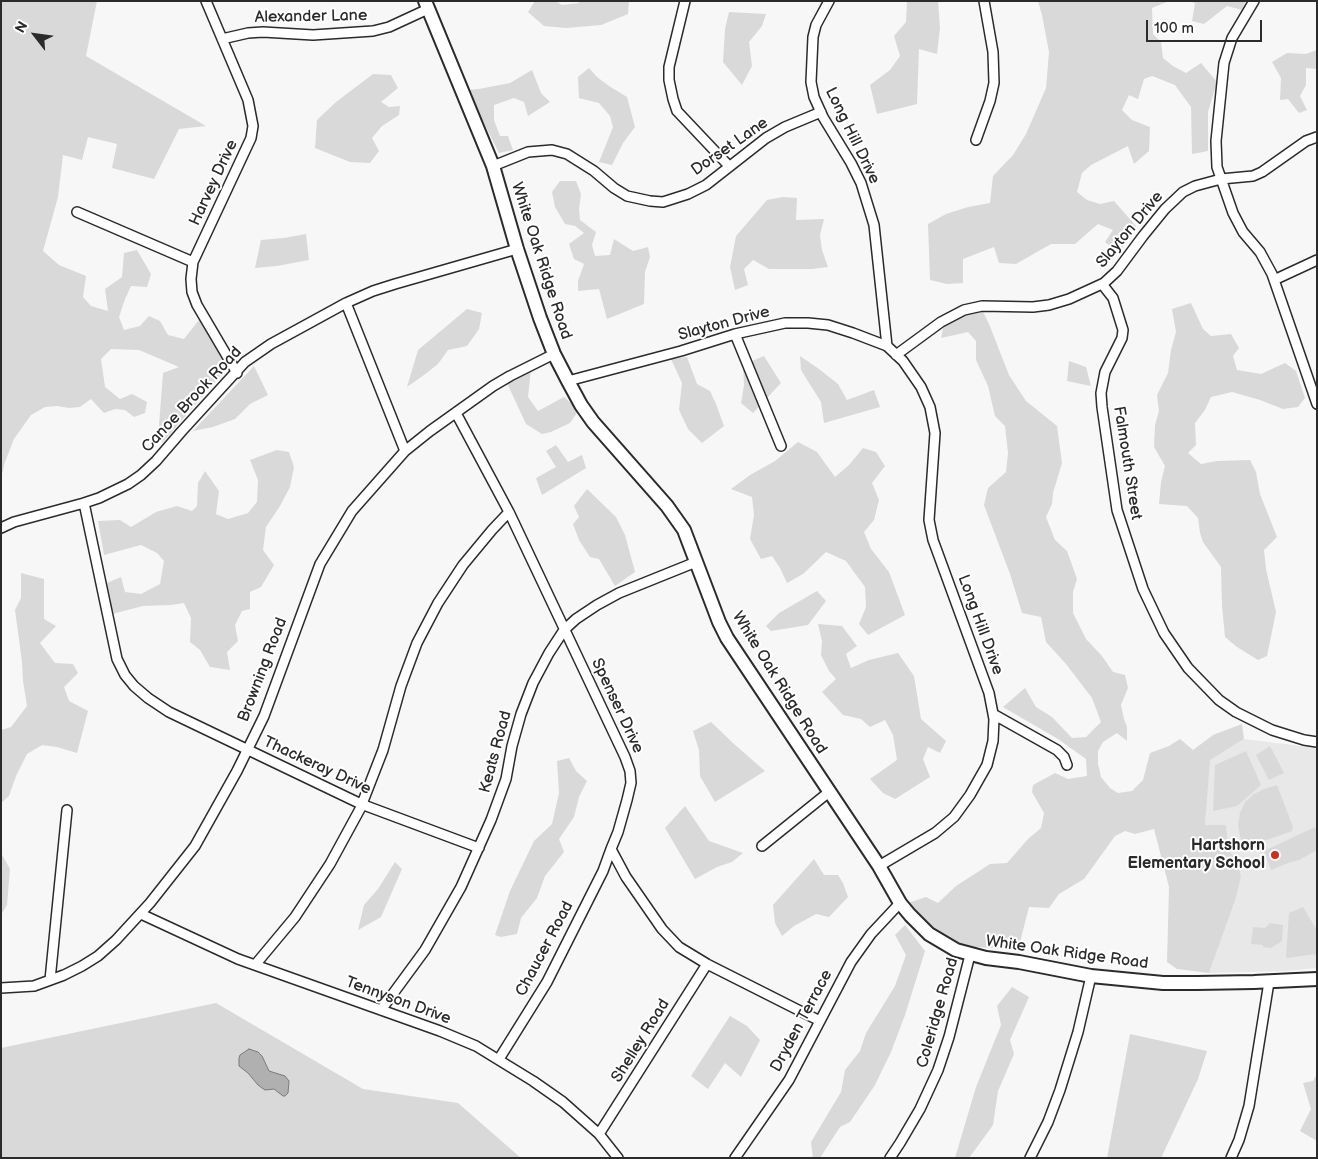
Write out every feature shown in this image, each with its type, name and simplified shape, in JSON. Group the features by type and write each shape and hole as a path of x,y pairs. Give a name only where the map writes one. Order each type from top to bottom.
{"street":[{"name":"Harvey Drive","path":"206,1 248,100 253,126 251,138 194,262 191,280 192,292 197,305 237,373"},
{"path":"685,1 669,67 669,80 673,99 677,111 729,166"},
{"name":"Long Hill Drive","path":"829,1 816,25 813,37 811,82 814,97 821,112 861,183 874,225 887,346"},
{"path":"976,140 990,101 994,83 993,52 984,1"},
{"path":"1254,1 1232,38 1224,63 1216,141 1217,167 1233,213 1243,232 1260,252 1274,280 1317,404"},
{"name":"Alexander Lane","path":"222,39 248,33 263,32 313,35 373,31 389,27 427,5"},
{"name":"White Oak Ridge Road","path":"427,5 493,166 516,249 540,318 554,354 568,381 593,422 667,506 684,530 719,622 728,638 879,866 900,902 919,925 929,934 956,950 970,955 1020,962 1090,976 1197,984 1317,979"},
{"name":"Dorset Lane","path":"493,166 528,152 552,150 567,154 594,171 627,196 663,202 688,194 706,185 766,138 785,127 821,112"},
{"name":"Slayton Drive","path":"568,381 681,351 734,334 785,323 828,324 887,346 896,354 941,322 964,310 982,306 1033,307 1069,300 1102,284 1117,271 1165,208 1183,192 1195,186 1221,179 1253,176 1317,137"},
{"path":"77,212 194,262"},
{"name":"Canoe Brook Road","path":"1,528 14,522 100,498 128,484 156,461 246,362 271,344 373,291 516,249"},
{"path":"1274,280 1317,260"},
{"name":"Falmouth Street","path":"1102,284 1113,298 1123,330 1122,338 1105,372 1101,393 1102,407 1117,510 1147,598 1164,633 1188,668 1219,700 1236,712 1272,730 1296,738 1317,742"},
{"path":"346,304 405,451"},
{"path":"734,334 781,446"},
{"name":"Browning Road","path":"1,988 34,986 82,966 98,956 116,940 140,914 195,846 237,771 264,716 320,564 352,511 405,451 430,431 493,386 554,354"},
{"name":"Long Hill Drive","path":"879,866 935,833 954,818 987,765 993,740 993,714 989,693 933,540 929,520 935,433 930,407 921,387 896,354"},
{"name":"Spenser Drive","path":"456,412 509,512 630,770 631,783 627,800 611,849"},
{"name":"Thackeray Drive","path":"84,503 117,659 134,686 169,712 361,804 479,848"},
{"path":"255,965 296,917 330,864 361,804 383,750 401,686 417,643 438,603 463,565 509,512"},
{"name":"Keats Road","path":"380,1010 424,950 461,887 491,820 506,778 521,714 533,683 564,630 576,619 618,593 696,562"},
{"path":"993,714 1057,750 1064,757 1067,765"},
{"path":"762,846 830,792"},
{"path":"50,980 67,810"},
{"path":"611,849 626,877 662,929 679,947 707,964 820,1021"},
{"name":"Chaucer Road","path":"499,1059 547,982 611,849"},
{"name":"Dryden Terrace","path":"735,1158 789,1080 841,980 861,948 900,902"},
{"name":"Tennyson Drive","path":"140,914 238,959 440,1031 476,1046 499,1059 563,1102 599,1134 618,1158"},
{"name":"Coleridge Road","path":"890,1158 920,1109 938,1070 949,1037 970,955"},
{"name":"Shelley Road","path":"599,1134 707,964"},
{"path":"1030,1158 1048,1122 1060,1090 1078,1032 1090,976"},
{"path":"1231,1158 1239,1140 1249,1106 1269,982"}],"shaded area":[{"path":"1,1 97,1 86,56 206,126 179,129 154,179 112,168 117,144 88,137 82,160 63,155 58,197 43,251 59,265 86,276 83,297 91,306 108,311 105,289 122,277 124,253 137,250 151,274 147,287 131,286 119,317 124,330 140,326 149,316 160,321 168,335 184,339 199,320 221,352 228,367 162,443 159,425 163,373 179,367 139,350 111,349 101,359 105,387 120,399 132,394 147,402 145,413 134,417 125,410 115,409 104,413 91,399 80,407 45,407 31,415 14,439 1,478"},
{"path":"535,1 555,1 562,5 579,3 579,1 629,1 628,14 601,25 566,28 544,26 528,12"},
{"path":"907,1 938,1 940,28 937,54 919,49 917,104 877,114 870,85 890,70 900,56 894,36 906,22"},
{"path":"1038,1 1169,1 1152,8 1153,34 1161,42 1163,58 1186,73 1201,63 1217,82 1208,112 1208,151 1192,154 1191,107 1175,85 1152,76 1144,79 1138,99 1129,95 1122,110 1132,120 1150,127 1149,151 1134,164 1128,146 1091,165 1082,173 1077,192 1087,200 1100,204 1114,201 1136,226 1119,253 1105,242 1113,230 1098,224 1075,244 1051,244 1016,264 999,263 994,247 963,259 963,283 947,284 930,280 928,224 946,214 990,203 993,176 1013,155 1026,134 1046,88 1049,52"},
{"path":"1189,1 1246,1 1242,10 1227,6 1204,24 1192,21 1195,3"},
{"path":"729,12 766,14 762,26 749,42 752,66 742,85 723,62 725,29"},
{"path":"1317,50 1317,69 1306,68 1306,85 1300,96 1307,110 1299,113 1288,99 1280,100 1281,78 1272,62 1287,53 1306,54"},
{"path":"589,68 597,77 627,97 635,127 623,143 612,165 599,162 613,127 610,116 599,103 579,98 578,77"},
{"path":"532,70 541,93 550,102 528,116 524,102 514,98 494,105 494,120 500,136 508,136 513,150 499,153 467,90 510,83"},
{"path":"373,74 391,75 398,88 381,102 389,107 400,106 399,115 382,126 372,138 379,151 370,163 350,162 315,148 317,120 336,102"},
{"path":"560,181 576,181 581,194 580,220 596,232 592,245 595,256 610,255 614,239 633,251 648,247 650,257 645,272 644,304 607,319 599,289 578,291 578,281 584,264 574,259 569,244 584,233 575,226 565,224 555,207 552,192"},
{"path":"783,197 797,198 796,220 824,219 820,235 822,250 828,267 769,269 753,260 744,269 748,285 735,290 730,267 736,236 767,200"},
{"path":"306,234 309,260 255,268 261,240"},
{"path":"1191,303 1203,329 1211,336 1231,334 1239,348 1233,356 1237,370 1261,374 1285,363 1296,371 1305,398 1298,407 1283,409 1232,392 1211,397 1205,410 1195,423 1196,445 1188,453 1201,464 1217,461 1250,460 1256,472 1260,494 1277,537 1264,550 1266,569 1276,612 1267,656 1258,660 1225,637 1221,567 1203,542 1198,518 1187,506 1159,504 1165,466 1154,447 1155,425 1159,411 1157,395 1168,373 1176,332 1172,309"},
{"path":"981,308 1009,375 1026,401 1057,426 1062,463 1053,493 1052,504 1046,517 1055,540 1067,551 1077,579 1073,592 1073,613 1086,639 1102,656 1113,672 1125,675 1128,688 1121,705 1127,727 1127,741 1117,733 1103,742 1098,751 1101,777 1110,788 1118,793 1132,791 1143,780 1150,753 1169,746 1180,739 1193,750 1213,735 1242,724 1244,739 1210,760 1205,825 1226,825 1229,851 1237,859 1241,877 1236,898 1209,973 1177,969 1167,962 1169,887 1154,829 1135,834 1125,831 1115,836 1084,879 1059,894 1049,908 1029,907 1018,950 959,947 926,924 908,903 926,897 938,903 956,886 990,864 1007,863 1028,839 1041,828 1044,813 1032,792 1033,785 1055,773 1068,779 1087,776 1086,759 1058,739 1003,707 1025,688 1036,707 1052,717 1072,738 1086,737 1101,722 1092,698 1046,642 1041,617 1022,613 1010,574 984,505 988,488 1006,472 1008,453 1005,426 995,416 988,386 976,360 976,341 968,332 941,338 944,324"},
{"path":"467,309 482,313 479,329 467,346 448,350 438,364 407,387 418,350"},
{"path":"764,356 781,383 753,413 741,403 744,385 743,365"},
{"path":"800,356 838,384 847,400 874,390 880,407 824,423 821,402 801,370"},
{"path":"687,357 697,384 710,391 724,426 702,443 688,429 679,410 682,383 671,359"},
{"path":"1069,361 1086,367 1091,386 1067,381"},
{"path":"254,366 268,395 250,404 235,419 213,427 193,431"},
{"path":"531,369 528,397 538,411 564,397 579,410 570,423 542,434 526,424 507,383"},
{"path":"798,442 817,452 835,477 849,465 863,448 876,452 885,466 872,483 879,500 874,520 864,532 871,549 889,572 905,615 868,635 859,624 866,607 865,587 846,561 826,552 803,574 787,583 772,556 761,559 750,539 754,515 752,497 731,489 750,475 775,461"},
{"path":"556,445 568,462 582,455 586,468 542,495 536,478 556,467 546,451"},
{"path":"277,450 289,452 294,467 290,487 266,527 263,550 274,565 261,587 250,592 250,609 242,611 235,625 238,641 227,652 230,670 210,667 200,650 190,642 191,618 184,603 143,606 112,614 107,583 121,577 125,592 141,594 160,584 164,561 157,553 141,545 104,555 98,521 120,520 131,527 156,512 177,506 192,511 197,506 198,483 205,471 219,491 216,514 228,519 248,513 257,502 258,480 250,460"},
{"path":"587,489 616,517 625,535 635,572 615,586 599,559 590,557 579,540 573,524 579,517 574,506"},
{"path":"21,573 44,579 44,619 56,626 40,643 55,663 73,664 78,673 64,687 69,701 88,711 77,753 42,745 27,754 9,796 1,803 1,730 11,727 27,706 15,610 21,598"},
{"path":"817,591 826,601 808,625 771,631 766,626 779,613"},
{"path":"818,624 842,626 857,646 846,654 851,668 869,660 898,653 914,676 921,719 946,741 940,753 928,747 923,759 930,777 895,799 883,793 870,779 897,760 893,735 885,720 870,727 861,719 843,715 822,692 836,679 829,671 821,655 822,641"},
{"path":"711,722 765,771 715,802 700,776 699,750 693,731"},
{"name":"Hartshorn Elementary School","path":"1244,739 1317,748 1317,968 1287,971 1209,973 1236,898 1241,877 1237,859 1229,851 1226,825 1205,826 1209,760"},
{"path":"1270,746 1284,773 1269,780 1256,755"},
{"path":"1246,751 1261,785 1237,806 1213,811 1215,765"},
{"path":"569,758 576,771 587,781 579,797 574,817 559,839 564,852 545,876 537,898 521,918 517,934 501,937 495,935 510,891 534,841 552,824 559,793 557,761"},
{"path":"1277,785 1293,827 1292,831 1244,848 1238,824 1245,802 1254,794"},
{"path":"685,806 709,841 743,853 732,862 717,867 695,879 665,828"},
{"path":"1315,827 1317,831 1317,850 1299,860 1271,870 1264,851"},
{"path":"1,853 10,869 7,905 1,915"},
{"path":"814,859 824,875 838,875 848,897 829,917 816,914 794,926 782,936 775,923 773,905"},
{"path":"395,862 402,869 381,917 358,930 364,905 378,889"},
{"path":"1303,907 1317,929 1317,954 1286,958 1289,913"},
{"path":"1270,923 1283,925 1282,941 1271,948 1251,944 1253,927 1265,928"},
{"path":"905,925 925,951 891,1052 875,1085 850,1122 840,1127 820,1158 813,1158 811,1142 841,1092 845,1070 860,1051 866,1033 895,986 906,955 895,935"},
{"path":"1012,987 1029,997 1010,1040 1014,1054 998,1091 993,1125 969,1158 955,1158 976,1087 1001,1025 997,1006"},
{"path":"216,1003 363,1089 458,1103 521,1158 1,1158 1,1048"},
{"path":"730,1016 747,1026 760,1040 741,1077 725,1063 708,1089 691,1076"},
{"path":"1130,1034 1207,1051 1198,1079 1161,1158 1107,1158"},
{"path":"249,1049 258,1052 262,1056 269,1071 285,1076 289,1081 288,1093 285,1096 274,1089 265,1090 239,1066 240,1055"},
{"path":"1317,1074 1317,1141 1300,1131 1311,1109 1303,1083 1313,1081"}],"place":[{"name":"Hartshorn Elementary School","path":"1275,855"}]}
